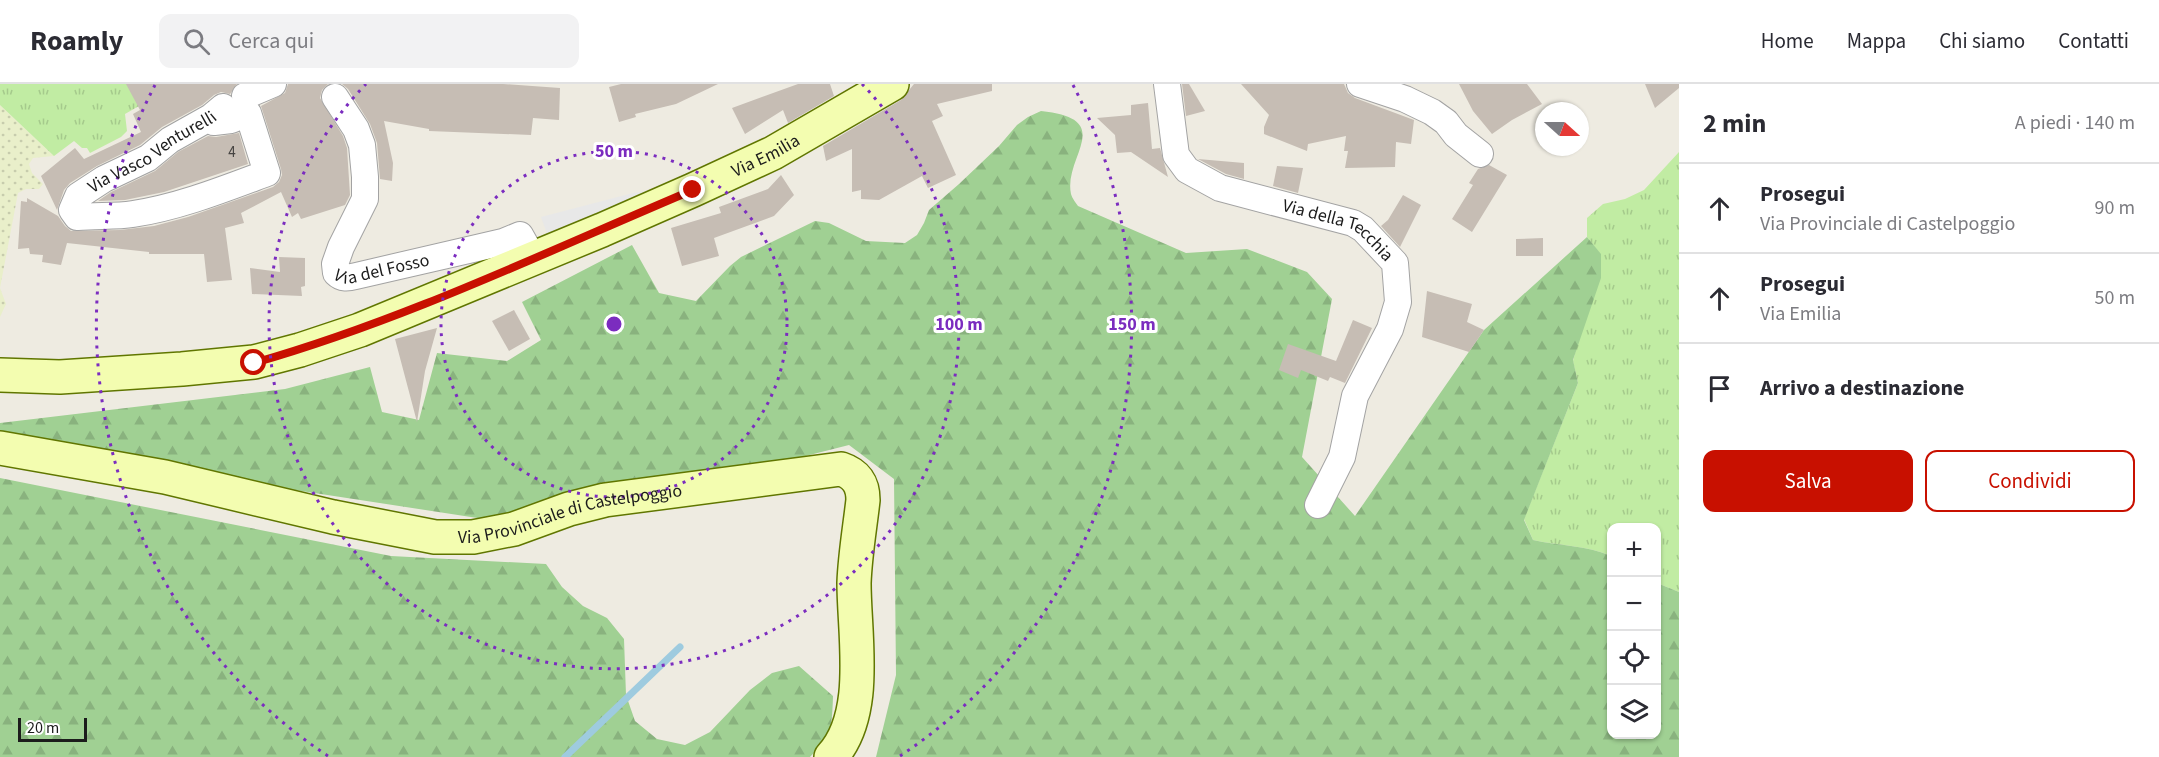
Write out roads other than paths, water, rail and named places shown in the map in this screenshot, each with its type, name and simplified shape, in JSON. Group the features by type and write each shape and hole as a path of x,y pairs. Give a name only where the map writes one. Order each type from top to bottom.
{"main road":[{"name":"Via Emilia","path":"533,258 602,230 772,153 892,84"},
{"path":"0,375 60,377 254,363 360,330 533,258"},
{"name":"Via Provinciale di Castelpoggio","path":"0,448 165,477 333,517 435,537 473,537 514,529 568,509 605,500 842,469 856,477 863,491 854,580 856,695 851,721 844,739 831,757"}],"street":[{"name":"Via Vasco Venturelli","path":"226,107 214,122 231,120 248,113 267,173 215,192 130,214 77,217 72,210 78,196 104,179 148,158 170,140 226,107 273,84"},
{"name":"Via della Tecchia","path":"1167,84 1176,155 1187,170 1220,189 1353,223 1363,229 1395,263 1398,302 1390,329 1355,396 1342,458 1318,505"},
{"path":"1360,84 1405,99 1432,112 1480,154"},
{"name":"Via del Fosso","path":"335,97 356,129 362,145 365,177 365,199 349,229 335,264 336,273 340,277 368,274 520,236 533,258"}],"waterway":[{"path":"565,757 680,647"}]}
